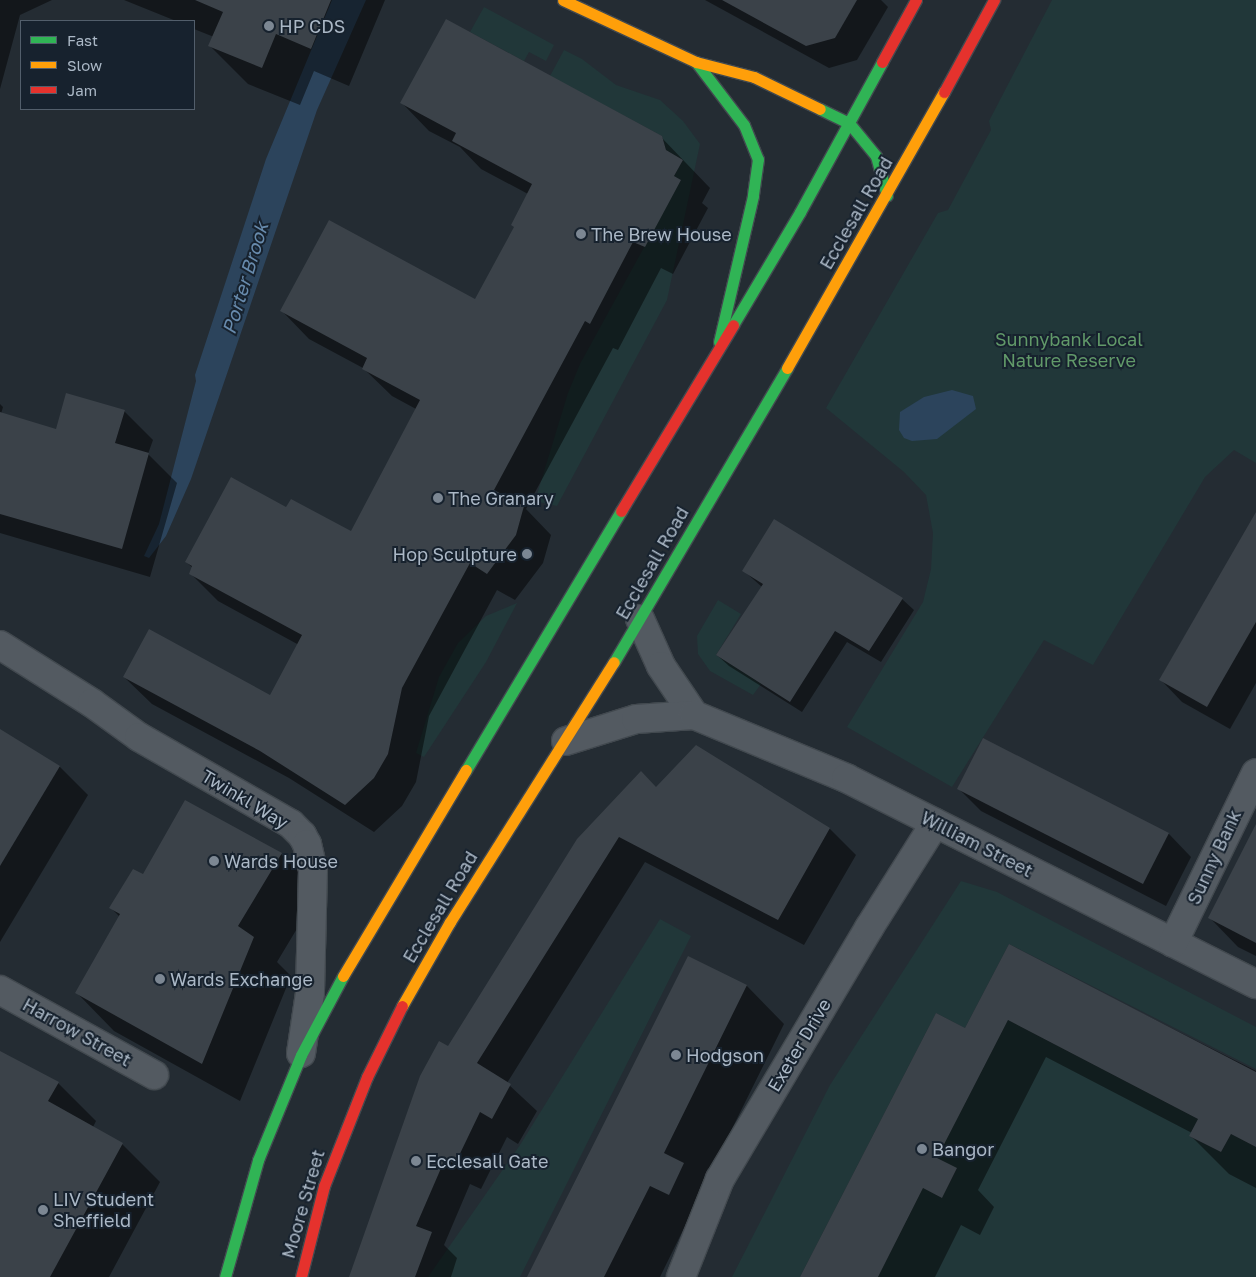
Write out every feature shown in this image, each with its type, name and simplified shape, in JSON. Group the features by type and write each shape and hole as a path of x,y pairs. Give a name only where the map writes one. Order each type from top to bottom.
{"main road":[{"path":"225,1277 258,1160 301,1055 339,983 718,349 849,123 916,0"},
{"name":"Ecclesall Road","path":"340,1142 400,1010 450,922 566,741 640,618 887,196 994,0"},
{"path":"580,4 696,62 754,77 849,123 876,156 887,196"},
{"path":"696,62 744,125 756,152 758,172 718,349"},
{"name":"Moore Street","path":"301,1277 324,1186 340,1142"}],"street":[{"path":"640,618 661,666 694,715"},
{"name":"Twinkl Way","path":"0,645 92,702 139,737 290,824 308,844 313,869 310,993 301,1055"},
{"name":"William Street","path":"566,741 636,719 694,715 846,778 1256,984"},
{"name":"Sunny Bank","path":"1173,943 1256,773"},
{"name":"Exeter Drive","path":"681,1277 720,1179 869,928 935,824"},
{"name":"Harrow Street","path":"0,990 154,1075"}],"green space":[{"name":"Sunnybank Local Nature Reserve","path":"1052,0 1256,0 1256,463 1234,450 1205,477 1093,665 1044,640 952,787 847,727 923,602 931,569 933,533 926,495 904,472 826,408 938,213 948,210 991,130 989,121"},
{"path":"484,7 554,45 546,61 529,52 524,61 470,32"},
{"path":"564,50 582,59 616,85 660,100 683,121 700,144 667,300 557,506 535,501 568,393 580,364 681,180 674,176 683,160 666,150 662,136 550,76"},
{"path":"718,600 741,614 716,655 761,684 753,695 710,671 698,654 697,636"},
{"path":"517,603 486,662 424,757 416,753 439,677 458,643 486,616"},
{"path":"961,881 997,892 1256,1027 1256,1069 1009,944 965,1028 936,1013 800,1277 732,1277 830,1085"},
{"path":"660,919 691,936 520,1277 428,1277 520,1145"},
{"path":"1008,1020 1198,1119 1190,1137 1221,1152 1231,1134 1256,1147 1256,1277 878,1277 923,1188 942,1198 957,1169 937,1158"}],"water":[{"name":"Porter Brook","path":"332,0 366,0 317,110 191,479 166,536 149,558 144,556 159,524 196,381 195,375 266,159"},
{"path":"952,390 973,396 976,409 937,439 912,441 904,438 899,430 900,412 924,397"}],"building":[{"name":"HP CDS","path":"195,0 331,0 311,49 276,34 262,68 208,46 223,12"},
{"path":"722,0 857,0 835,38 806,46"},
{"path":"446,19 662,136 666,150 683,160 674,176 681,180 645,247 633,242 590,324 585,321 494,490 524,506 516,535 487,574 470,563 402,688 388,754 374,778 345,805 260,751 123,677 149,629 270,695 302,635 189,574 192,566 185,562 231,477 286,507 291,499 351,531 420,400 362,369 367,358 280,311 329,220 475,299 514,227 511,225 532,184 452,141 456,133 400,103"},
{"path":"66,393 125,410 115,443 149,453 122,549 0,514 0,412 56,429"},
{"path":"1256,512 1256,622 1207,707 1159,680"},
{"path":"774,519 903,598 869,651 835,631 790,702 716,655 763,584 742,571"},
{"path":"0,729 60,766 0,866"},
{"path":"983,738 1169,833 1143,884 957,789"},
{"path":"696,745 830,828 778,920 619,837 477,1063 511,1084 492,1119 480,1112 455,1164 445,1159 416,1226 432,1232 415,1277 349,1277 420,1076 439,1041 448,1046 577,839 641,771 656,787"},
{"name":"Wards Exchange","path":"185,800 282,853 238,926 254,937 202,1064 75,993 120,914 109,908 133,869 143,874"},
{"path":"1256,824 1256,943 1208,918"},
{"path":"1009,944 1256,1072 1256,1147 1231,1134 1221,1152 1189,1136 1198,1119 1008,1020 937,1158 957,1168 942,1198 923,1188 878,1277 800,1277 936,1013 965,1028"},
{"name":"Hodgson","path":"688,956 747,985 664,1153 684,1163 669,1195 650,1186 604,1277 527,1277"},
{"name":"LIV Student Sheffield","path":"0,1051 59,1082 48,1101 123,1143 50,1277 0,1277"}],"traffic: fast":[{"path":"696,62 744,125 758,159 753,196 719,342"},
{"path":"733,325 800,212 882,62"},
{"path":"820,109 849,123 876,156 887,196"},
{"path":"614,662 787,368"},
{"path":"466,770 621,511"},
{"path":"225,1277 258,1160 301,1055 343,976"}],"traffic: slow":[{"path":"563,0 696,62 754,77 820,109"},
{"path":"787,368 944,92"},
{"path":"402,1006 450,922 614,662"},
{"path":"343,976 466,770"}],"traffic: jam":[{"path":"882,62 916,0"},
{"path":"944,92 994,0"},
{"path":"621,511 733,325"},
{"path":"301,1277 324,1186 367,1077 402,1006"}],"place":[{"name":"HP CDS","path":"269,26"},
{"name":"The Brew House","path":"581,234"},
{"name":"The Granary","path":"438,498"},
{"name":"Hop Sculpture","path":"527,554"},
{"name":"Wards House","path":"214,861"},
{"name":"Wards Exchange","path":"160,979"},
{"name":"Hodgson","path":"676,1055"},
{"name":"Bangor","path":"922,1149"},
{"name":"Ecclesall Gate","path":"416,1161"},
{"name":"LIV Student Sheffield","path":"43,1210"}]}
